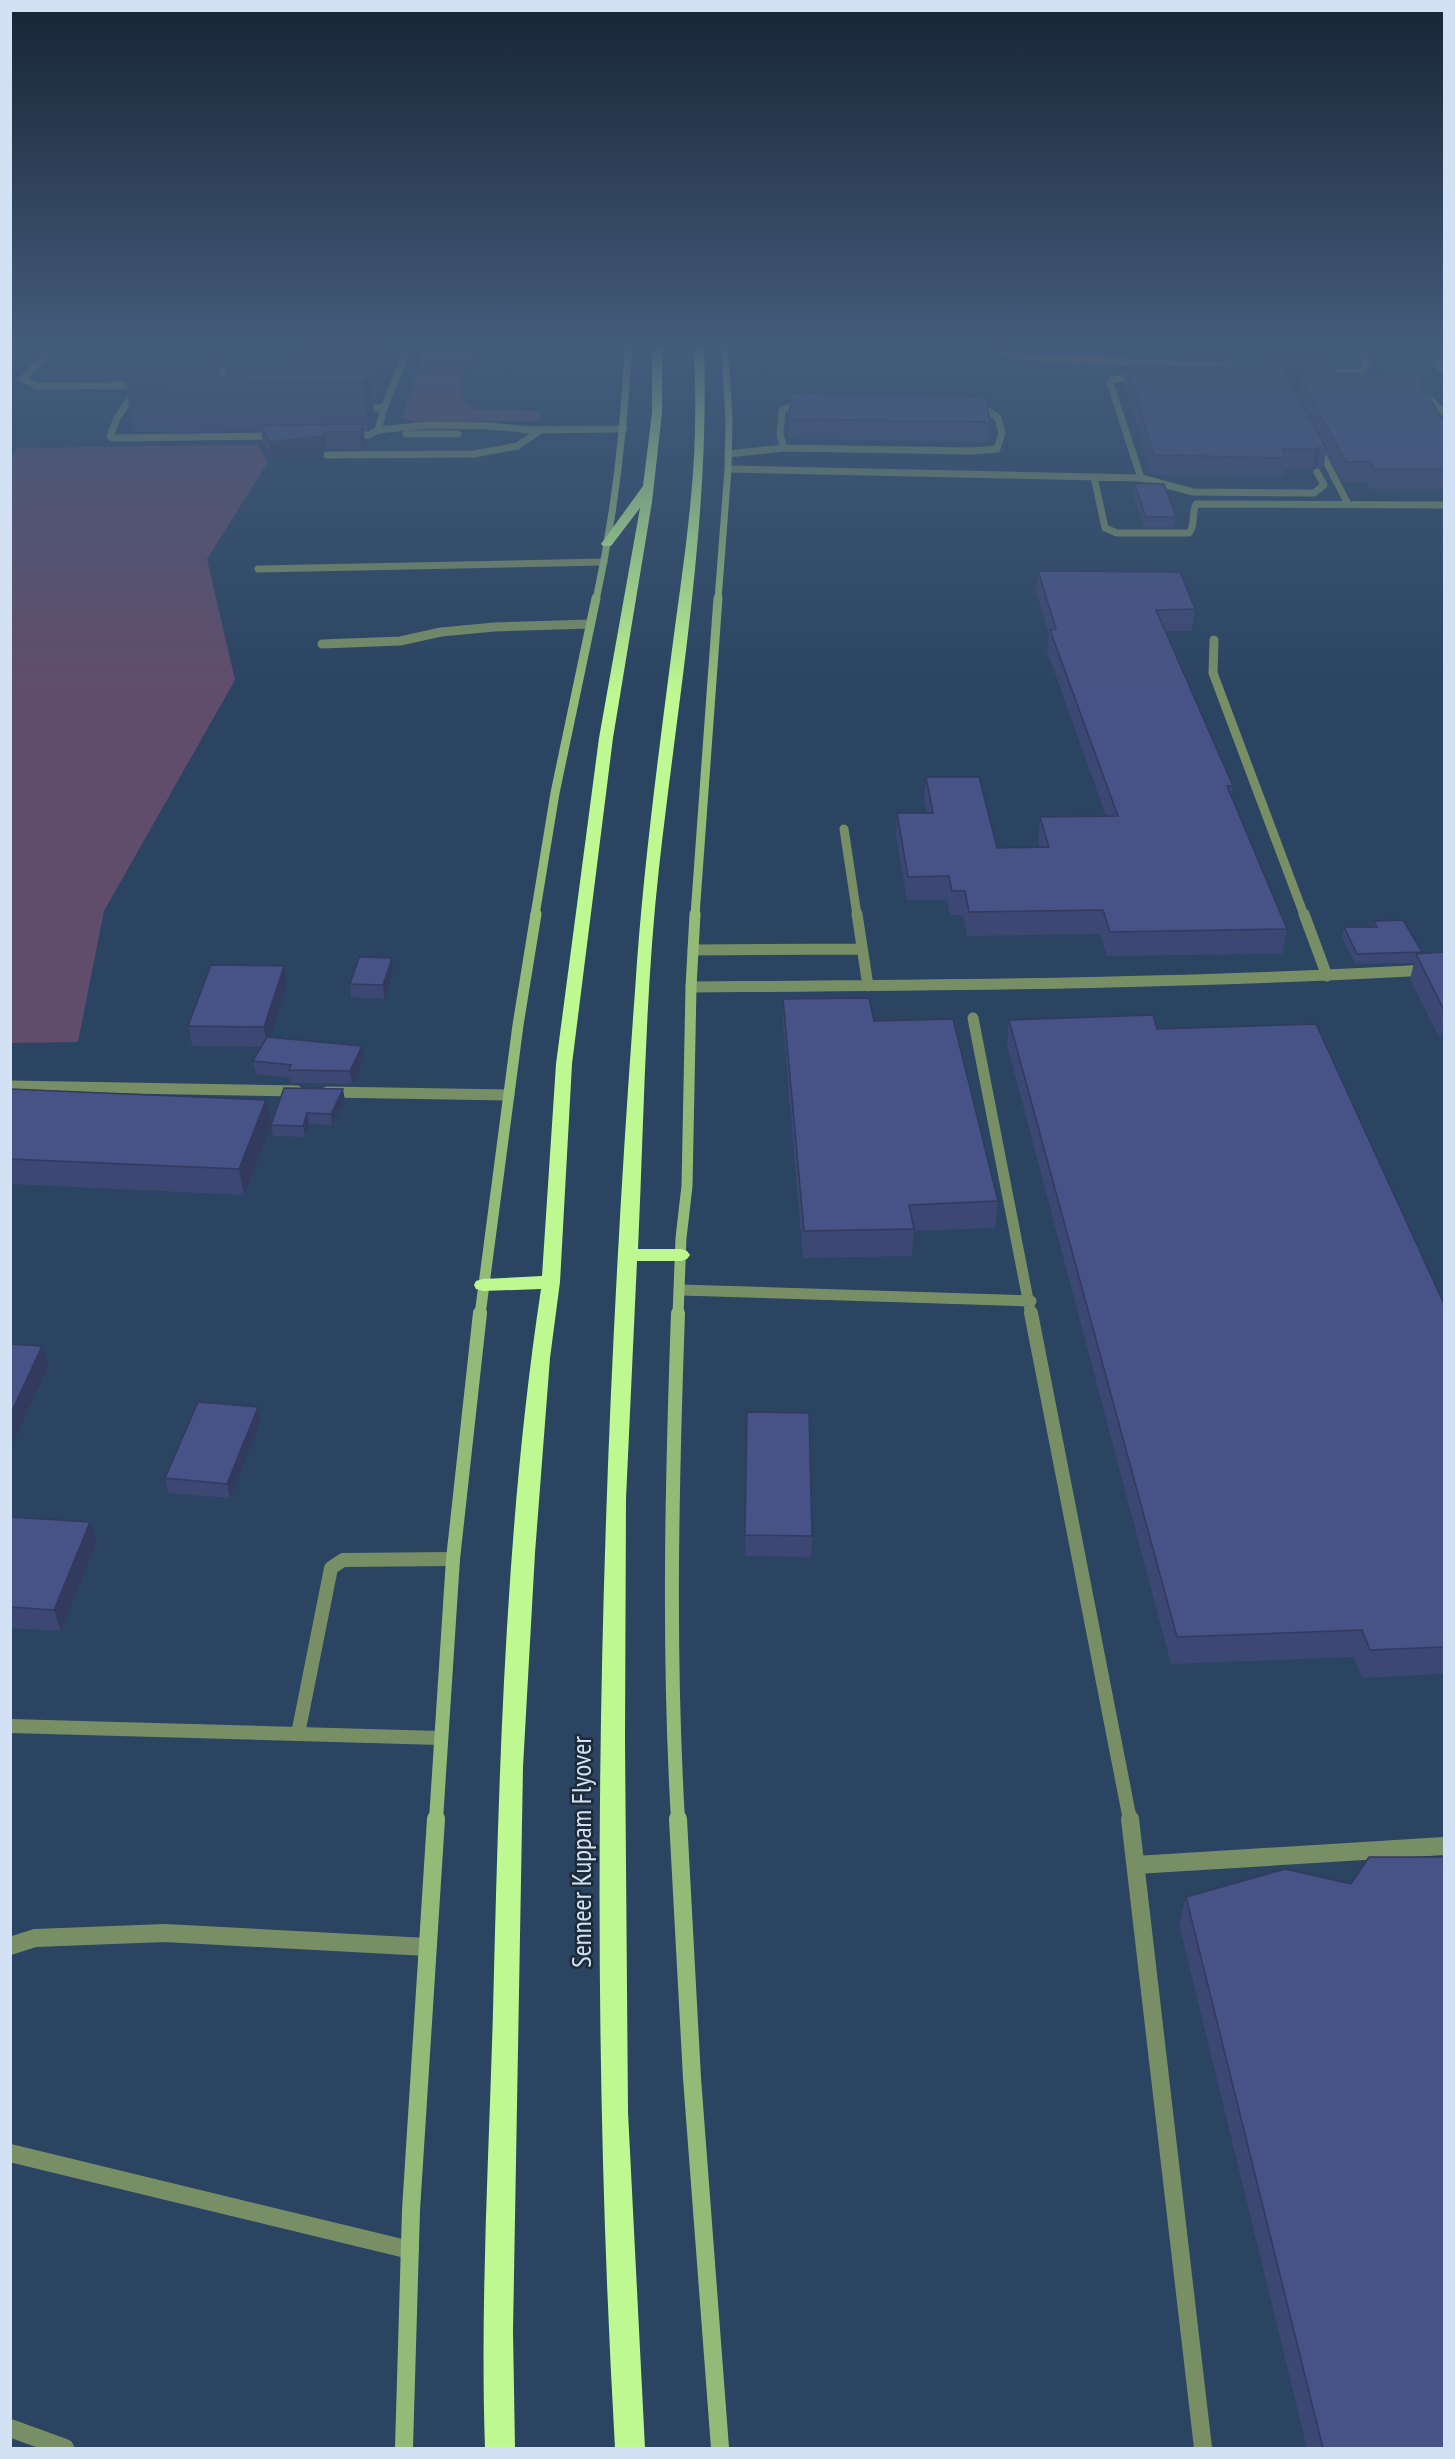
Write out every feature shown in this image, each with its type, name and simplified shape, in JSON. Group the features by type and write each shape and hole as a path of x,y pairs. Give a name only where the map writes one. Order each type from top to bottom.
{"highway":[{"path":"501,2448 500,2319 511,1767 524,1553 540,1358 550,1282 564,1064 606,738 631,603 652,464"},
{"name":"Senneer Kuppam Flyover","path":"630,2448 615,2112 613,1762 616,1499 628,1307 642,996 651,872 690,565 698,464"},
{"path":"607,544 636,507 650,479"},
{"path":"629,1255 681,1255"},
{"path":"483,1285 550,1282"}],"street":[{"path":"404,2448 410,2250 440,1738 453,1559 483,1285 535,910 555,794 604,562 619,464"},
{"path":"720,2448 692,2078 674,1752 671,1512 681,1255 687,1186 693,950 701,814 728,464"},
{"path":"1136,464 1141,478"},
{"path":"1327,464 1348,504"},
{"path":"728,469 1141,478 1193,492 1314,493 1323,485 1317,472"},
{"path":"1094,477 1104,528 1117,533 1189,533 1193,528 1193,510 1196,504 1444,505"},
{"path":"258,569 604,562"},
{"path":"322,644 400,642 441,632 494,627 591,624"},
{"path":"1214,640 1213,673 1327,976"},
{"path":"844,829 868,986"},
{"path":"693,950 862,949"},
{"path":"691,987 868,986 1327,976 1444,969"},
{"path":"973,1018 1129,1810 1203,2448"},
{"path":"10,1086 510,1095"},
{"path":"681,1290 1030,1301"},
{"path":"298,1734 331,1568 343,1560 453,1559"},
{"path":"10,1726 440,1738"},
{"path":"1136,1865 1444,1846"},
{"path":"10,1946 35,1938 165,1933 428,1947"},
{"path":"10,2153 410,2250"},
{"path":"10,2428 65,2448"}],"shaded area":[{"path":"11,464 267,464 207,559 235,680 104,911 78,1042 11,1043 10,577 13,576 10,574"}],"building":[{"path":"1372,464 1444,464 1444,469 1374,469"},
{"path":"1134,483 1164,484 1176,517 1146,517"},
{"path":"1038,571 1180,572 1195,609 1156,610 1233,786 1227,786 1287,929 1110,932 1103,910 969,912 965,891 952,891 949,876 908,877 897,813 933,813 926,777 979,777 997,848 1049,847 1040,817 1118,816 1050,630 1056,629"},
{"path":"1403,920 1422,952 1357,954 1344,927 1377,927 1374,921"},
{"path":"1444,952 1444,1010 1416,954"},
{"path":"359,957 392,958 383,985 350,984"},
{"path":"211,965 284,966 264,1027 188,1026"},
{"path":"869,998 874,1021 953,1019 998,1201 909,1205 914,1229 804,1231 783,999"},
{"path":"1153,1015 1157,1029 1316,1024 1444,1304 1444,1647 1370,1650 1362,1630 1177,1637 1009,1020"},
{"path":"267,1037 362,1046 350,1071 289,1070 291,1065 253,1061"},
{"path":"284,1088 343,1089 331,1114 307,1113 303,1126 271,1125"},
{"path":"10,1089 266,1100 239,1169 10,1159"},
{"path":"10,1344 42,1346 10,1415"},
{"path":"198,1402 258,1407 227,1484 165,1478"},
{"path":"747,1412 809,1413 812,1536 745,1535"},
{"path":"10,1517 90,1522 54,1610 10,1607"},
{"path":"1369,1857 1444,1857 1444,2448 1323,2448 1186,1897 1285,1869 1351,1884"}]}
